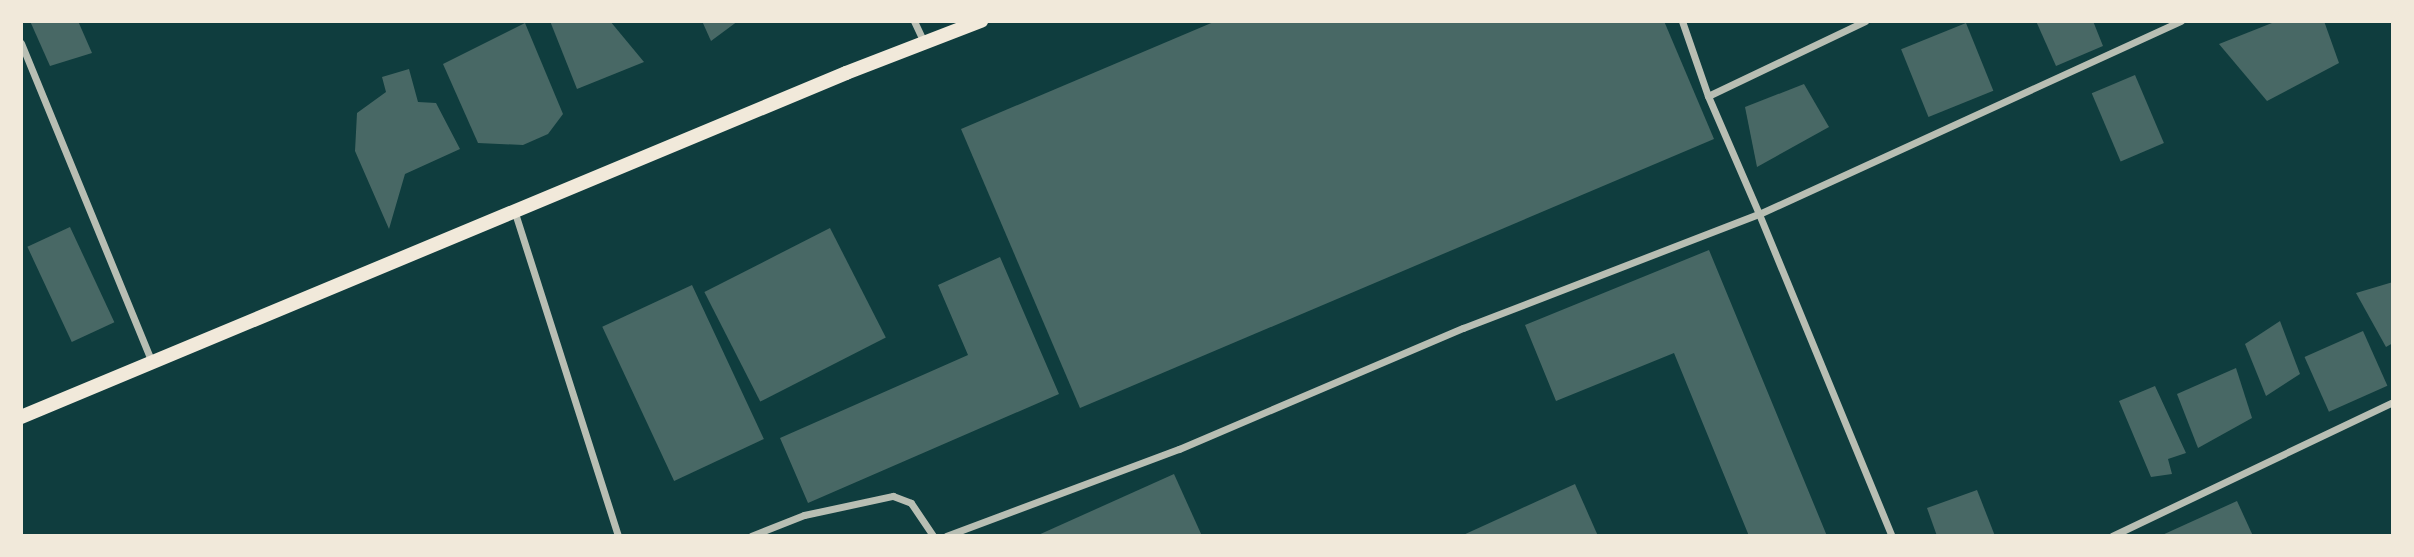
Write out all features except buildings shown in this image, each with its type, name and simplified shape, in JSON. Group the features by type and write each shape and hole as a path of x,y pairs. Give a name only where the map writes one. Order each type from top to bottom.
{"main road":[{"path":"21,416 981,21"}],"street":[{"path":"914,21 924,43"},
{"path":"1682,21 1707,96 1759,214 1892,536"},
{"path":"1707,96 1865,21"},
{"path":"946,536 1179,449 1463,328 1759,214 2181,21"},
{"path":"21,43 152,363"},
{"path":"514,213 618,536"},
{"path":"2112,536 2393,402"},
{"path":"751,536 804,515 893,496 911,503 933,536"}]}
